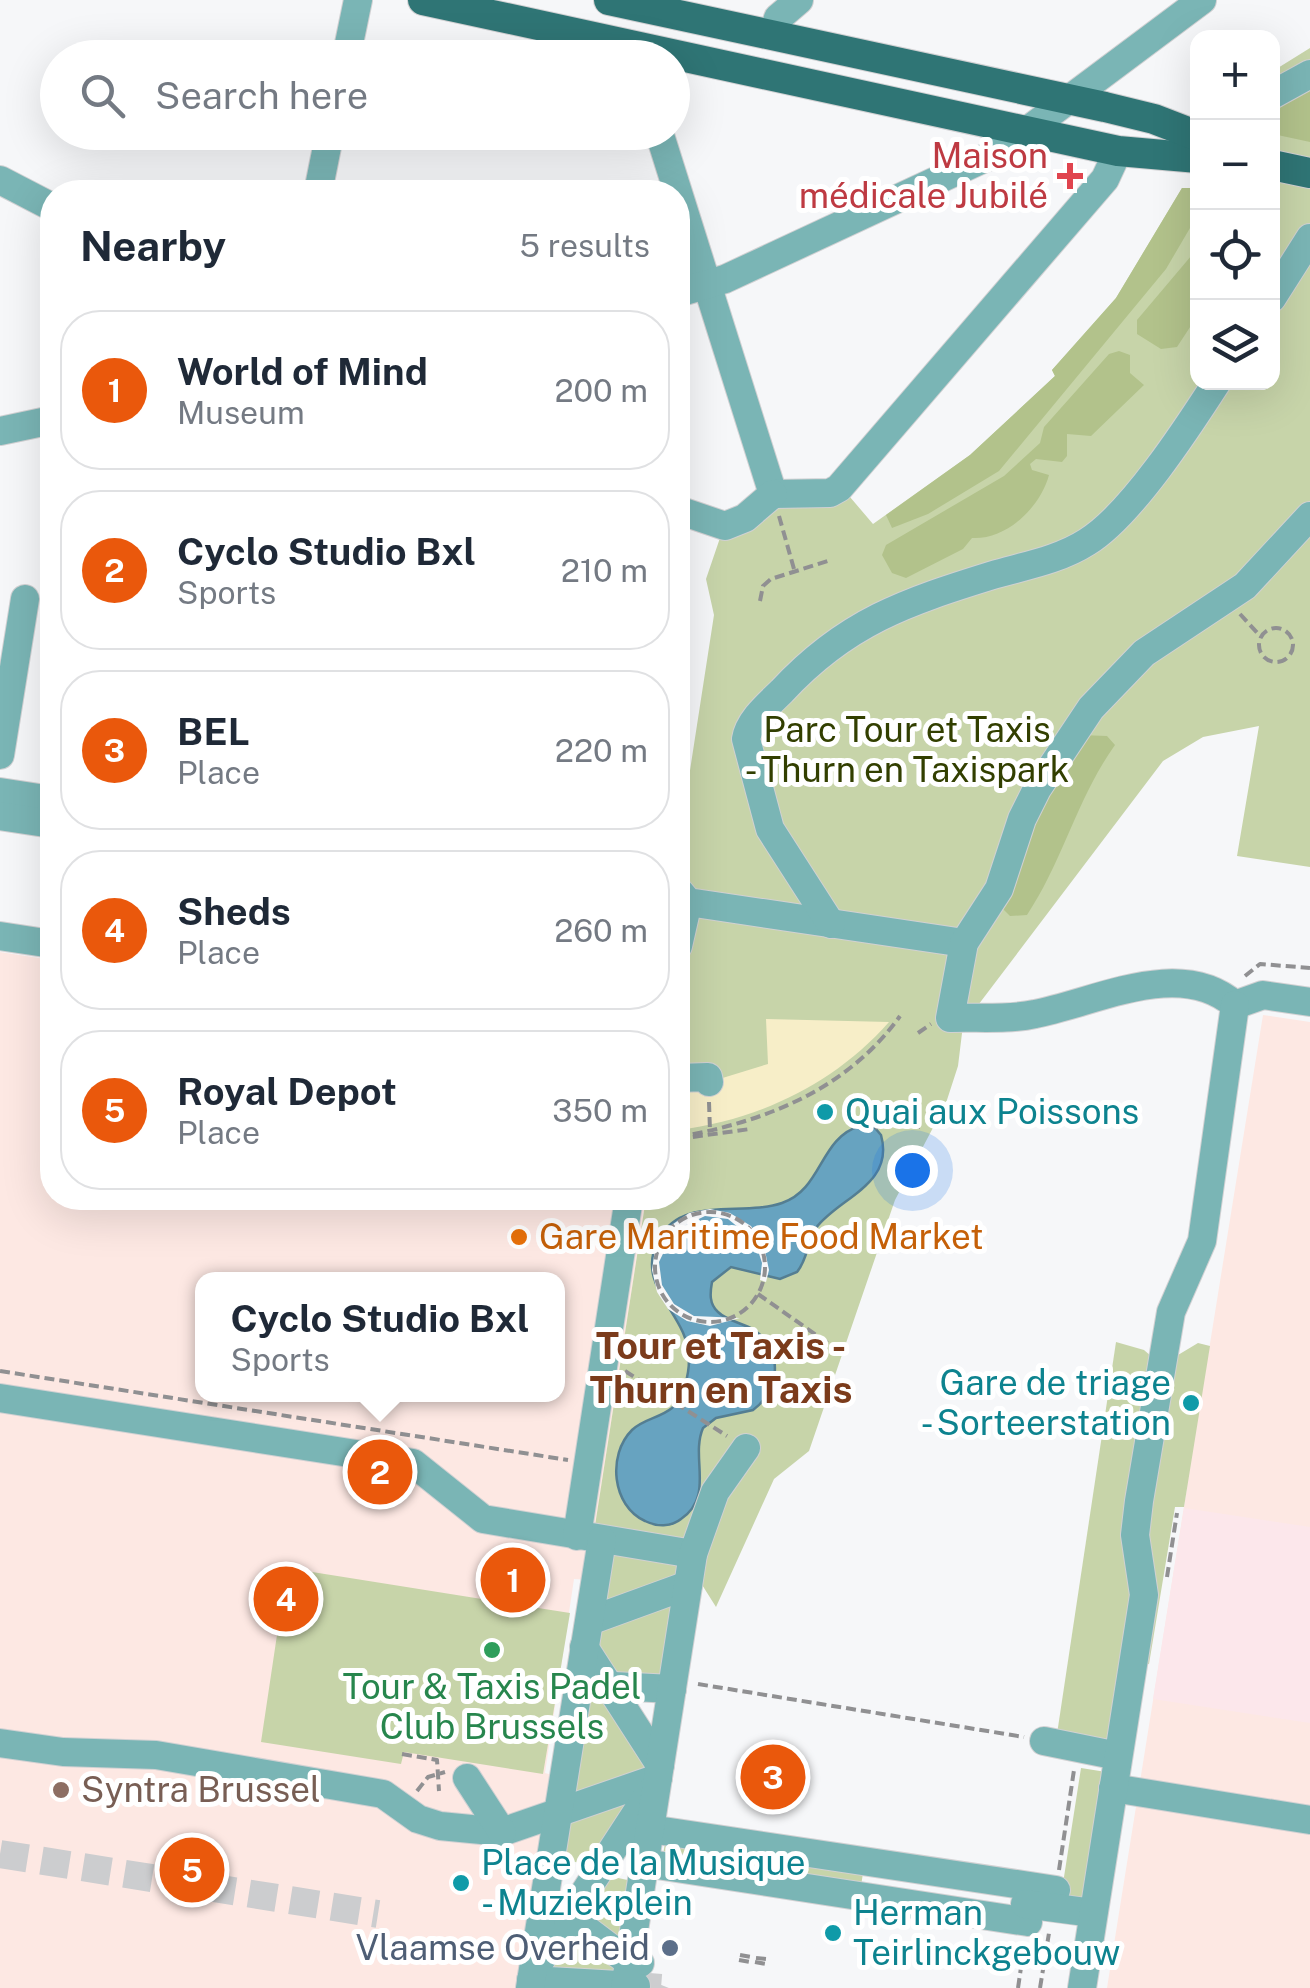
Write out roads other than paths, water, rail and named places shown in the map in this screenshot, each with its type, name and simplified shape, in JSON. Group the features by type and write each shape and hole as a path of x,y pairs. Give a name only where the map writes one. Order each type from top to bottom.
{"main road":[{"path":"423,0 588,40"},
{"path":"616,1 1154,118 1190,150"},
{"path":"690,63 1118,150 1190,154"},
{"path":"1280,167 1310,173"}],"street":[{"path":"350,40 358,0"},
{"path":"774,34 778,18 799,0"},
{"path":"690,290 990,156 1202,0"},
{"path":"616,1 633,40"},
{"path":"1280,91 1310,74"},
{"path":"320,180 326,150"},
{"path":"665,150 674,180"},
{"path":"690,514 725,526 745,518 773,494 830,494 839,488 1106,179 1118,150"},
{"path":"0,180 40,201"},
{"path":"690,232 773,494"},
{"path":"1280,285 1310,238"},
{"path":"831,924 770,829 746,739 751,726 803,668 860,624 922,597 1061,555 1088,542 1108,525 1176,443 1212,390"},
{"path":"0,431 40,423"},
{"path":"1235,1005 1211,989 1175,982 1033,1015 950,1018 964,944 998,889 1016,834 1037,789 1091,708 1144,653 1226,600 1275,558 1310,516"},
{"path":"0,755 25,600"},
{"path":"0,792 40,798"},
{"path":"0,816 40,822"},
{"path":"690,916 831,924 964,944"},
{"path":"0,936 40,942"},
{"path":"1235,1005 1263,995 1310,1002"},
{"path":"1082,1988 1145,1582 1136,1544 1138,1501 1170,1312 1202,1240 1235,1005"},
{"path":"690,1078 708,1077 708,1082"},
{"path":"532,1979 558,1816 556,1767 578,1684 588,1614 597,1373 630,1255 629,1210"},
{"path":"3,1377 413,1464 476,1517 693,1554"},
{"path":"631,1977 643,1871 693,1554 715,1492 746,1448"},
{"path":"588,1614 688,1585"},
{"path":"588,1614 608,1685 658,1775"},
{"path":"578,1684 673,1684"},
{"path":"1037,1739 1118,1756"},
{"path":"0,1743 62,1752 156,1755 257,1765 382,1794 418,1818 440,1826 502,1832 558,1816 658,1775"},
{"path":"532,1979 658,1775"},
{"path":"1113,1788 1310,1820"},
{"path":"462,1795 502,1832"},
{"path":"650,1829 900,1885 1028,1922"},
{"path":"550,1859 599,1870 1056,1890"},
{"path":"900,1885 1093,1913"},
{"path":"545,1898 631,1977"},
{"path":"532,1979 631,1977"}],"water":[{"path":"860,1126 875,1128 881,1135 880,1166 862,1189 816,1228 797,1272 780,1279 731,1267 712,1282 715,1309 764,1338 774,1359 773,1381 753,1410 716,1418 703,1428 699,1488 691,1510 668,1525 645,1521 634,1514 620,1492 616,1466 619,1453 632,1430 676,1403 689,1365 687,1343 653,1273 652,1257 658,1240 669,1226 697,1212 766,1207 795,1196 806,1187 836,1141"}],"tunnel":[{"path":"0,1854 378,1914"},
{"path":"636,1986 661,1988 663,1983"}],"place":[{"name":"Maison médicale Jubilé","path":"1070,176"},
{"name":"Quai aux Poissons","path":"825,1112"},
{"name":"Gare Maritime Food Market","path":"519,1237"},
{"name":"Gare de triage - Sorteerstation","path":"1191,1403"},
{"name":"Cyclo Studio Bxl","path":"380,1472"},
{"name":"World of Mind","path":"513,1580"},
{"name":"Sheds","path":"286,1599"},
{"name":"Tour & Taxis Padel Club Brussels","path":"492,1650"},
{"name":"BEL","path":"773,1777"},
{"name":"Syntra Brussel","path":"61,1790"},
{"name":"Royal Depot","path":"192,1870"},
{"name":"Place de la Musique - Muziekplein","path":"461,1883"},
{"name":"Herman Teirlinckgebouw","path":"833,1933"},
{"name":"Vlaamse Overheid","path":"670,1948"}],"district":[{"name":"Tour et Taxis - Thurn en Taxis","path":"721,1368"}],"park label":[{"name":"Parc Tour et Taxis - Thurn en Taxispark","path":"907,750"}]}
